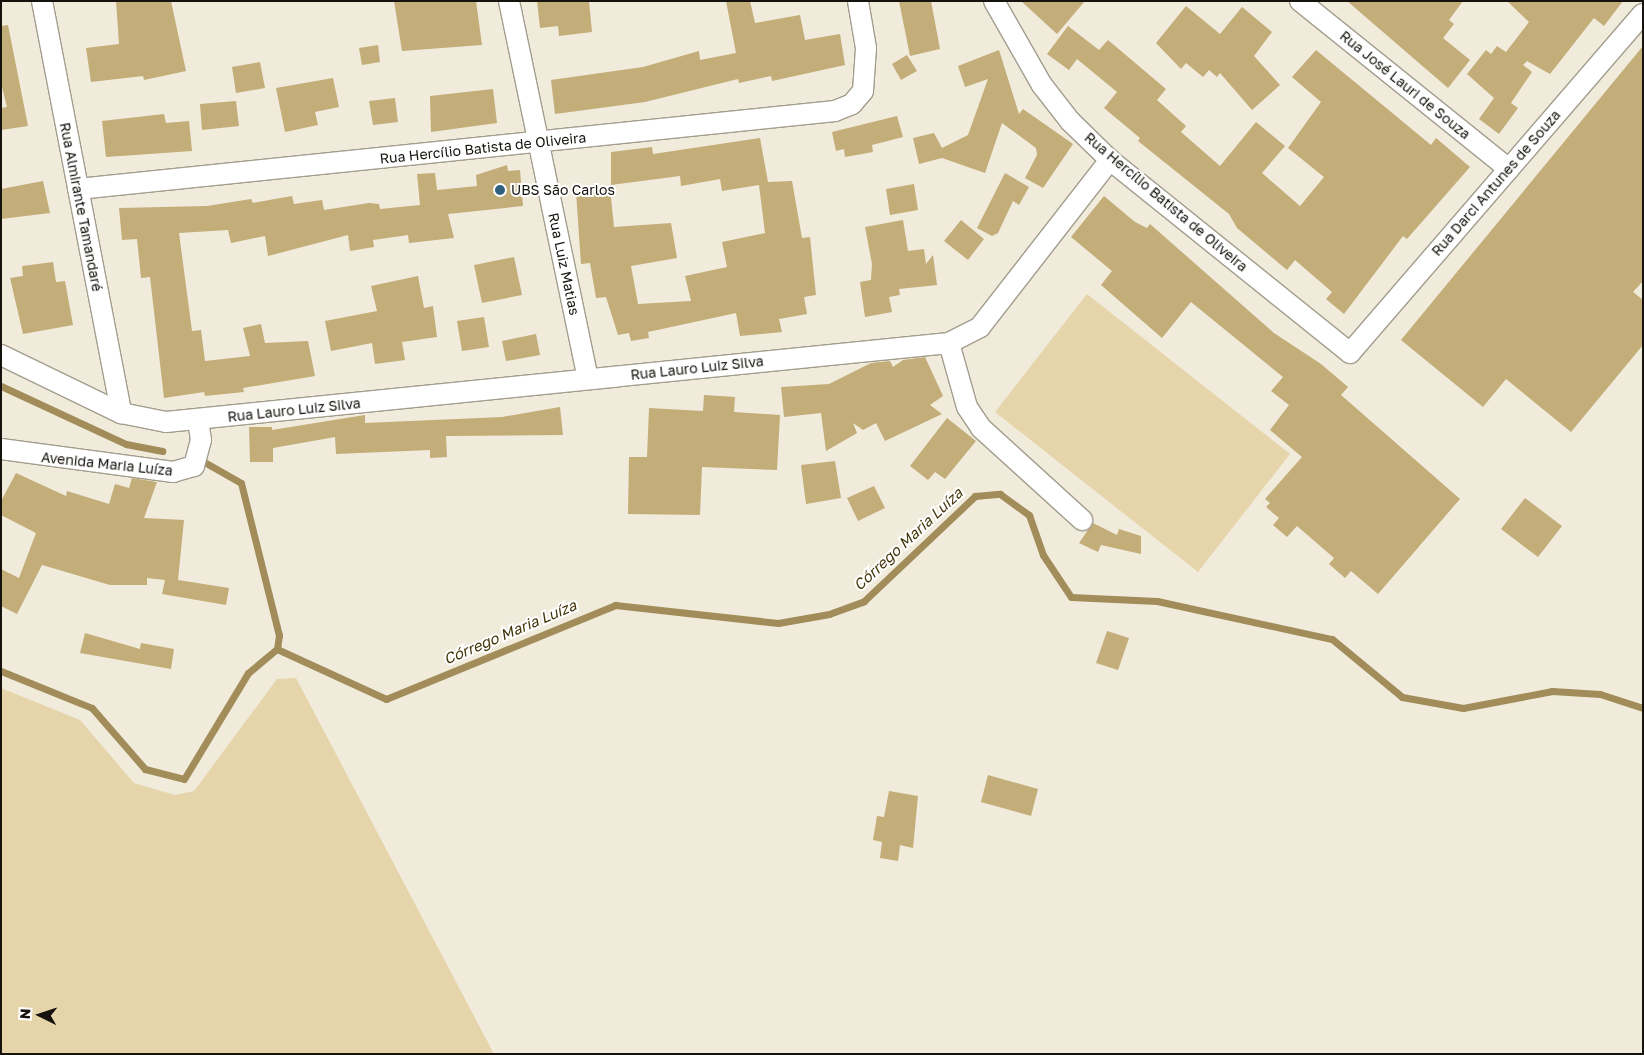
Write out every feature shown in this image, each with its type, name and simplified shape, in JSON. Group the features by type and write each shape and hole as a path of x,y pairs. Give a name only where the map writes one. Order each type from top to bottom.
{"street":[{"name":"Rua Almirante Tamandaré","path":"42,1 121,413"},
{"name":"Rua Luiz Matias","path":"509,1 588,379"},
{"name":"Rua Hercílio Batista de Oliveira","path":"78,189 835,111 852,104 863,91 865,74 858,1"},
{"name":"Rua Hercílio Batista de Oliveira","path":"994,1 1042,85 1110,160 1350,353"},
{"name":"Rua José Lauri de Souza","path":"1300,1 1509,169"},
{"name":"Rua Darci Antunes de Souza","path":"1350,353 1643,14"},
{"name":"Rua Lauro Luiz Silva","path":"198,420 949,343 980,328 1110,160"},
{"path":"949,343 967,407 981,428 1082,520"},
{"path":"1,355 121,413 144,420 198,420"},
{"name":"Avenida Maria Luíza","path":"1,449 42,458 185,470 198,456 198,420"}],"shaded area":[{"path":"1087,294 1290,454 1198,572 995,412"},
{"path":"296,678 494,1054 1,1054 1,688 80,720 134,783 175,795 194,791 277,679"}],"building":[{"path":"116,1 171,1 186,71 144,80 143,76 91,82 86,48 119,44"},
{"path":"394,1 476,1 482,45 402,51"},
{"path":"537,1 589,1 592,32 559,36 558,26 540,28"},
{"path":"726,1 750,1 755,23 800,15 805,40 840,34 845,65 772,81 771,76 739,83 738,79 645,102 555,114 551,80 643,67 699,51 700,60 736,53"},
{"path":"899,1 931,1 940,49 910,56"},
{"path":"1021,1 1085,1 1057,34"},
{"path":"1347,1 1463,1 1449,20 1454,24 1443,38 1470,60 1448,88"},
{"path":"1507,1 1623,1 1604,26 1594,18 1550,74 1527,61 1523,65 1532,72 1511,103 1518,108 1499,134 1479,119 1494,98 1467,74 1486,50 1491,54 1497,46 1506,52 1529,22"},
{"path":"1186,6 1220,34 1242,7 1272,32 1254,56 1280,85 1252,110 1220,73 1217,77 1209,70 1203,77 1186,63 1181,69 1156,43"},
{"path":"8,25 28,126 1,130 1,108 7,107 1,83 1,26"},
{"path":"1068,26 1099,50 1108,40 1166,89 1157,100 1186,126 1181,132 1220,166 1256,122 1285,146 1262,173 1300,206 1324,177 1288,148 1321,102 1292,77 1316,50 1431,145 1436,138 1470,167 1407,239 1403,236 1344,314 1326,299 1332,292 1295,260 1287,270 1237,228 1229,214 1138,141 1140,138 1104,108 1117,92 1077,59 1069,70 1047,54"},
{"path":"378,45 380,62 362,65 359,48"},
{"path":"1643,46 1643,281 1633,292 1643,300 1643,345 1571,432 1506,379 1483,407 1401,340"},
{"path":"999,50 1019,114 1023,109 1073,144 1043,188 1025,178 1037,155 1036,148 1002,123 985,173 942,158 919,164 913,138 934,133 942,148 968,135 988,79 965,87 958,66"},
{"path":"907,55 917,71 901,80 892,64"},
{"path":"260,62 265,88 236,93 232,67"},
{"path":"333,78 339,107 315,112 318,125 285,132 276,88"},
{"path":"493,89 497,123 431,132 430,96"},
{"path":"395,98 398,122 373,125 369,101"},
{"path":"236,101 239,126 202,130 200,104"},
{"path":"164,114 166,123 189,121 192,151 106,157 102,121"},
{"path":"897,116 903,137 872,145 873,152 845,157 844,149 836,151 832,132"},
{"path":"760,138 768,182 792,181 802,238 810,237 816,295 804,297 807,314 779,319 782,332 740,336 736,313 648,332 649,338 631,341 629,333 618,335 606,297 596,298 590,263 581,264 576,192 610,188 614,227 671,223 677,258 631,266 638,304 691,301 685,276 727,267 722,242 765,233 759,185 722,191 720,179 681,186 680,176 611,185 611,152 652,147 653,154"},
{"path":"507,165 508,171 520,170 523,206 448,214 454,238 409,243 408,235 373,240 374,247 350,251 348,235 268,256 265,236 231,243 228,230 179,233 192,331 201,330 205,361 250,356 243,328 261,324 265,343 308,341 315,376 243,388 244,392 205,396 204,392 164,398 150,277 141,278 137,239 122,240 119,208 207,206 251,199 253,203 292,196 294,204 322,200 324,210 369,203 379,204 380,209 420,205 417,174 435,173 437,190 477,186 476,175"},
{"path":"1005,173 1029,187 1019,205 1013,201 998,233 992,236 977,228"},
{"path":"43,181 50,213 1,219 1,189"},
{"path":"914,184 918,210 890,215 886,189"},
{"path":"1104,196 1135,222 1147,228 1150,224 1274,333 1321,364 1348,387 1341,395 1460,499 1378,594 1351,571 1345,578 1329,564 1334,558 1297,526 1287,537 1273,525 1279,518 1266,507 1270,503 1265,499 1302,457 1270,430 1289,405 1271,391 1283,377 1191,302 1162,338 1101,285 1112,271 1071,237"},
{"path":"903,220 908,251 924,249 926,264 933,255 937,285 899,289 900,295 889,297 892,312 865,317 860,282 871,280 872,264 865,227"},
{"path":"961,220 984,239 968,260 944,241"},
{"path":"514,257 522,295 482,303 474,265"},
{"path":"53,262 56,282 65,281 73,325 23,334 10,278 23,276 22,266"},
{"path":"418,276 424,308 433,306 437,337 402,342 405,360 375,364 372,343 331,351 325,321 377,311 371,286"},
{"path":"484,317 489,347 462,351 457,321"},
{"path":"536,334 540,355 506,361 502,341"},
{"path":"925,357 943,396 930,405 942,414 885,441 876,423 863,430 853,423 857,433 826,451 821,413 784,417 781,387 829,384 871,363 890,361 893,367 903,360"},
{"path":"704,395 735,397 734,412 780,415 777,470 702,467 700,515 628,514 629,457 647,457 649,408 703,411"},
{"path":"560,407 563,435 446,436 447,457 430,458 430,450 336,454 335,437 273,448 273,462 250,462 249,427 272,427 272,430 365,415 365,423 502,417"},
{"path":"947,418 976,441 945,479 935,472 928,480 910,466"},
{"path":"835,461 841,498 806,504 801,465"},
{"path":"16,473 66,496 67,491 109,504 115,484 129,488 132,478 157,482 144,518 184,520 178,580 229,588 226,605 162,594 165,580 147,578 147,585 110,585 42,565 17,614 1,606 1,569 19,578 36,533 1,515 1,501"},
{"path":"874,486 885,508 858,521 847,498"},
{"path":"1525,498 1562,526 1538,557 1501,529"},
{"path":"1093,523 1117,535 1119,529 1141,536 1141,554 1101,545 1098,552 1079,543"},
{"path":"1107,631 1129,638 1118,670 1096,663"},
{"path":"85,633 140,649 141,643 174,649 171,669 80,653"},
{"path":"988,775 1038,789 1031,816 981,802"},
{"path":"889,791 918,796 913,848 900,845 898,861 880,858 882,842 873,840 877,816 884,817"}],"waterway":[{"path":"1,386 126,444 162,451"},
{"path":"206,463 241,483 279,635 277,649"},
{"name":"Córrego Maria Luíza","path":"1,671 92,708 145,769 184,779 248,673 277,649 386,699 615,605 778,623 829,614 864,601 975,496 1000,494 1029,515 1043,555 1071,597 1157,601 1332,639 1402,697 1463,708 1552,691 1600,694 1643,708"}],"place":[{"name":"UBS São Carlos","path":"500,190"}]}
